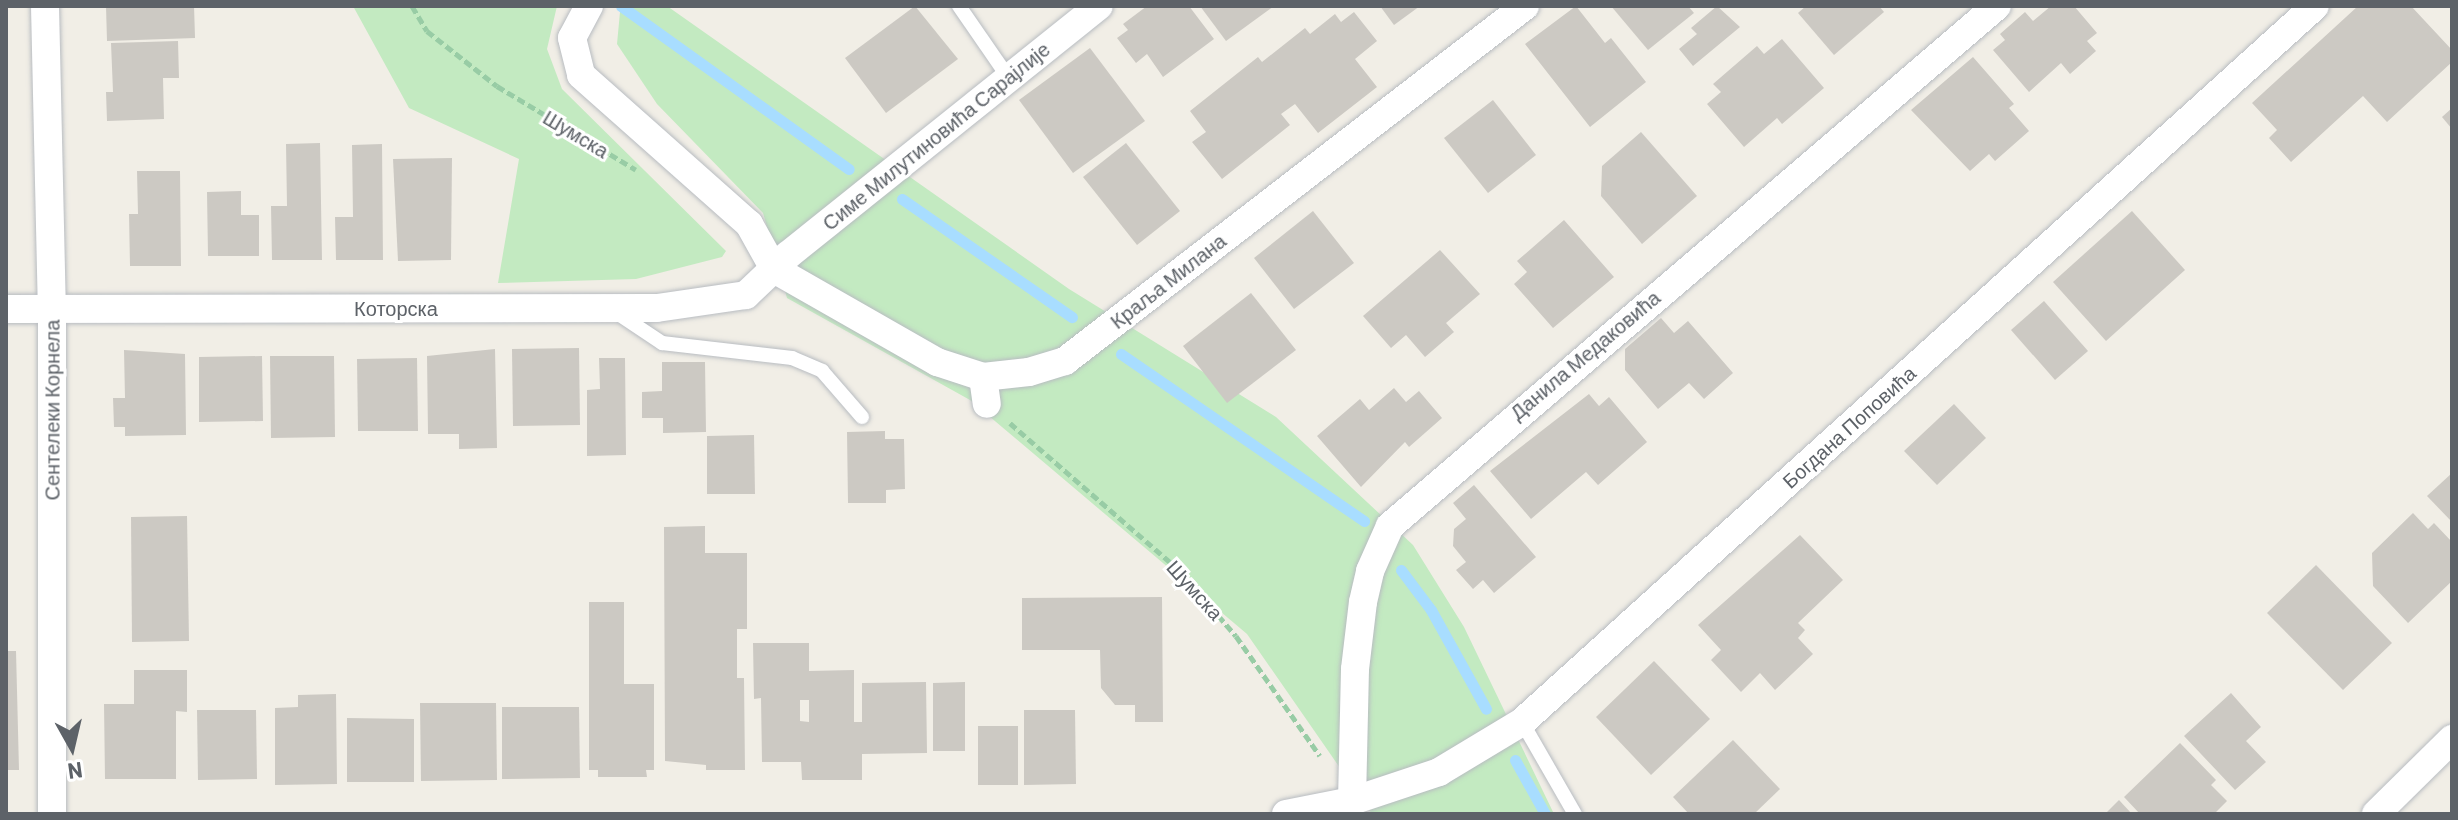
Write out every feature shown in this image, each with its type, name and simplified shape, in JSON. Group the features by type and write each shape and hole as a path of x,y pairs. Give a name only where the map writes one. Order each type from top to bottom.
{"street":[{"name":"Сентелеки Корнела","path":"45,6 52,309 52,814"},
{"name":"Шумска","path":"589,6 572,38 581,75 749,224 774,269"},
{"name":"Симе Милутиновића Сарајлије","path":"774,269 1099,6"},
{"name":"Краља Милана","path":"774,269 985,391 1065,361 1525,6"},
{"name":"Данила Медаковића","path":"1352,801 1355,669 1363,602 1370,571 1390,526 1997,6"},
{"name":"Богдана Поповића","path":"1286,814 1352,801 1439,772 1522,722 2315,6"},
{"name":"Которска","path":"6,309 657,308 746,295 774,269"},
{"path":"2376,814 2452,739"}],"lane":[{"path":"959,6 1008,77"},
{"path":"610,308 662,343 792,358 822,371 862,417"},
{"path":"1522,722 1575,814"}],"path":[{"name":"Шумска","path":"412,6 427,31 497,86 642,174"},
{"name":"Шумска","path":"985,391 1179,570 1236,636 1352,801"}],"green space":[{"path":"353,6 557,6 547,49 562,89 726,251 722,257 636,279 498,283 519,159 409,108"},
{"path":"626,6 667,6 1069,289 1276,417 1413,545 1464,627 1554,814 1372,814 1247,634 970,400 787,298 763,213 657,104 617,44 620,12"}],"building":[{"path":"106,6 194,6 195,38 107,41"},
{"path":"915,6 958,59 886,113 845,58"},
{"path":"1147,6 1189,6 1214,39 1163,77 1147,54 1136,63 1117,38 1128,30 1123,24"},
{"path":"1200,6 1274,6 1226,41"},
{"path":"1380,6 1420,6 1394,25"},
{"path":"1576,6 1605,43 1611,38 1646,82 1590,127 1525,44"},
{"path":"1611,6 1688,6 1694,13 1648,50"},
{"path":"1717,6 1740,27 1693,66 1679,49 1697,34 1691,28"},
{"path":"1806,6 1879,6 1884,12 1834,55 1798,13"},
{"path":"2051,6 2074,6 2097,33 2087,41 2096,51 2070,74 2061,63 2029,92 1993,50 2005,40 2000,34 2025,12 2033,21"},
{"path":"2358,6 2411,6 2452,50 2452,62 2387,122 2363,96 2291,162 2269,138 2277,130 2252,103"},
{"path":"1354,12 1377,41 1355,59 1377,87 1318,133 1295,104 1281,114 1290,125 1222,179 1192,142 1206,132 1190,111 1258,57 1262,62 1305,28 1310,34 1335,14 1341,22"},
{"path":"1782,39 1824,88 1782,124 1777,118 1744,147 1707,104 1721,92 1713,84 1757,46 1764,54"},
{"path":"178,41 179,78 163,78 164,119 107,121 106,92 113,92 111,43"},
{"path":"1090,48 1145,121 1073,173 1019,100"},
{"path":"1973,57 2014,104 2009,108 2029,131 1995,161 1989,154 1970,171 1911,110"},
{"path":"1493,100 1536,155 1488,193 1444,138"},
{"path":"2452,108 2452,129 2442,117"},
{"path":"1641,132 1697,196 1642,244 1601,196 1602,166"},
{"path":"320,143 322,260 272,260 271,206 287,206 286,144"},
{"path":"1126,143 1180,211 1137,245 1083,177"},
{"path":"382,144 383,260 336,260 335,217 353,217 352,145"},
{"path":"452,158 451,260 398,261 393,159"},
{"path":"137,171 180,171 181,266 130,266 129,214 138,214"},
{"path":"241,191 241,215 259,215 259,256 208,256 207,192"},
{"path":"1313,211 1354,263 1294,309 1254,258"},
{"path":"2132,211 2185,270 2106,341 2053,282"},
{"path":"1564,220 1614,277 1553,328 1514,284 1527,272 1517,261"},
{"path":"1440,250 1480,294 1446,323 1454,332 1425,357 1406,335 1391,348 1363,316"},
{"path":"1251,293 1296,350 1227,403 1183,346"},
{"path":"2044,301 2088,351 2055,380 2011,330"},
{"path":"1661,318 1674,333 1688,321 1733,373 1704,399 1689,383 1658,409 1625,370 1625,349"},
{"path":"579,348 580,425 513,426 512,349"},
{"path":"495,349 497,448 459,449 459,434 428,434 427,356"},
{"path":"124,350 185,354 186,435 125,436 125,427 114,427 113,398 125,398"},
{"path":"262,356 263,421 199,422 199,357"},
{"path":"270,356 334,356 335,437 271,438"},
{"path":"417,358 418,431 358,431 357,359"},
{"path":"599,358 625,358 626,455 587,456 587,390 600,389"},
{"path":"662,362 705,362 706,432 663,433 663,418 642,418 642,392 662,391"},
{"path":"1394,388 1406,402 1419,391 1442,418 1409,447 1405,442 1361,487 1317,436 1360,399 1369,410"},
{"path":"1589,394 1599,406 1609,397 1647,442 1598,485 1586,472 1531,519 1490,471"},
{"path":"1954,404 1986,438 1937,485 1904,451"},
{"path":"885,431 885,439 904,439 905,489 886,490 886,503 848,503 847,432"},
{"path":"754,435 755,494 707,494 707,436"},
{"path":"2452,473 2452,522 2427,496"},
{"path":"1474,485 1536,557 1494,593 1483,580 1473,589 1456,570 1466,562 1453,546 1454,529 1466,519 1453,503"},
{"path":"2413,513 2428,529 2434,523 2452,542 2452,581 2408,623 2373,586 2372,553"},
{"path":"187,516 189,641 132,642 131,517"},
{"path":"705,526 705,553 747,553 747,629 737,629 737,678 744,678 745,770 706,770 706,765 665,761 664,527"},
{"path":"1800,535 1843,580 1798,623 1805,630 1798,638 1813,654 1775,690 1760,673 1741,692 1711,660 1721,650 1698,625"},
{"path":"2316,565 2392,643 2343,690 2267,613"},
{"path":"1162,597 1163,722 1135,722 1135,705 1115,705 1101,688 1100,650 1022,650 1022,598"},
{"path":"589,602 624,602 624,684 654,684 654,770 646,770 647,777 598,777 598,770 589,770"},
{"path":"753,643 809,643 809,671 854,670 854,722 862,722 862,683 926,682 927,753 862,754 862,780 802,780 801,762 762,762 761,698 754,699","holes":["800,700 809,700 809,722 800,721"]},
{"path":"6,651 16,651 19,770 6,770"},
{"path":"1654,661 1710,719 1651,775 1596,717"},
{"path":"134,670 187,670 187,712 176,711 176,779 105,779 104,704 134,704"},
{"path":"965,682 965,751 933,751 933,683"},
{"path":"2231,693 2261,727 2246,741 2266,762 2235,790 2184,736"},
{"path":"336,694 337,784 275,785 275,708 298,707 298,695"},
{"path":"420,703 496,703 497,780 421,781"},
{"path":"502,707 579,707 580,778 502,779"},
{"path":"197,710 256,710 257,779 198,780"},
{"path":"1024,710 1075,710 1076,784 1024,785"},
{"path":"347,718 414,719 414,782 347,782"},
{"path":"978,726 1018,726 1018,785 978,785"},
{"path":"1733,740 1780,789 1754,814 1689,814 1673,797"},
{"path":"2180,743 2216,780 2211,785 2227,801 2214,814 2140,814 2124,797"},
{"path":"2119,800 2132,814 2105,814"}],"waterway":[{"path":"621,6 849,169"},
{"path":"902,199 1072,317"},
{"path":"1121,354 1364,521"},
{"path":"1401,570 1431,610 1486,709"},
{"path":"1515,760 1545,814"}]}
